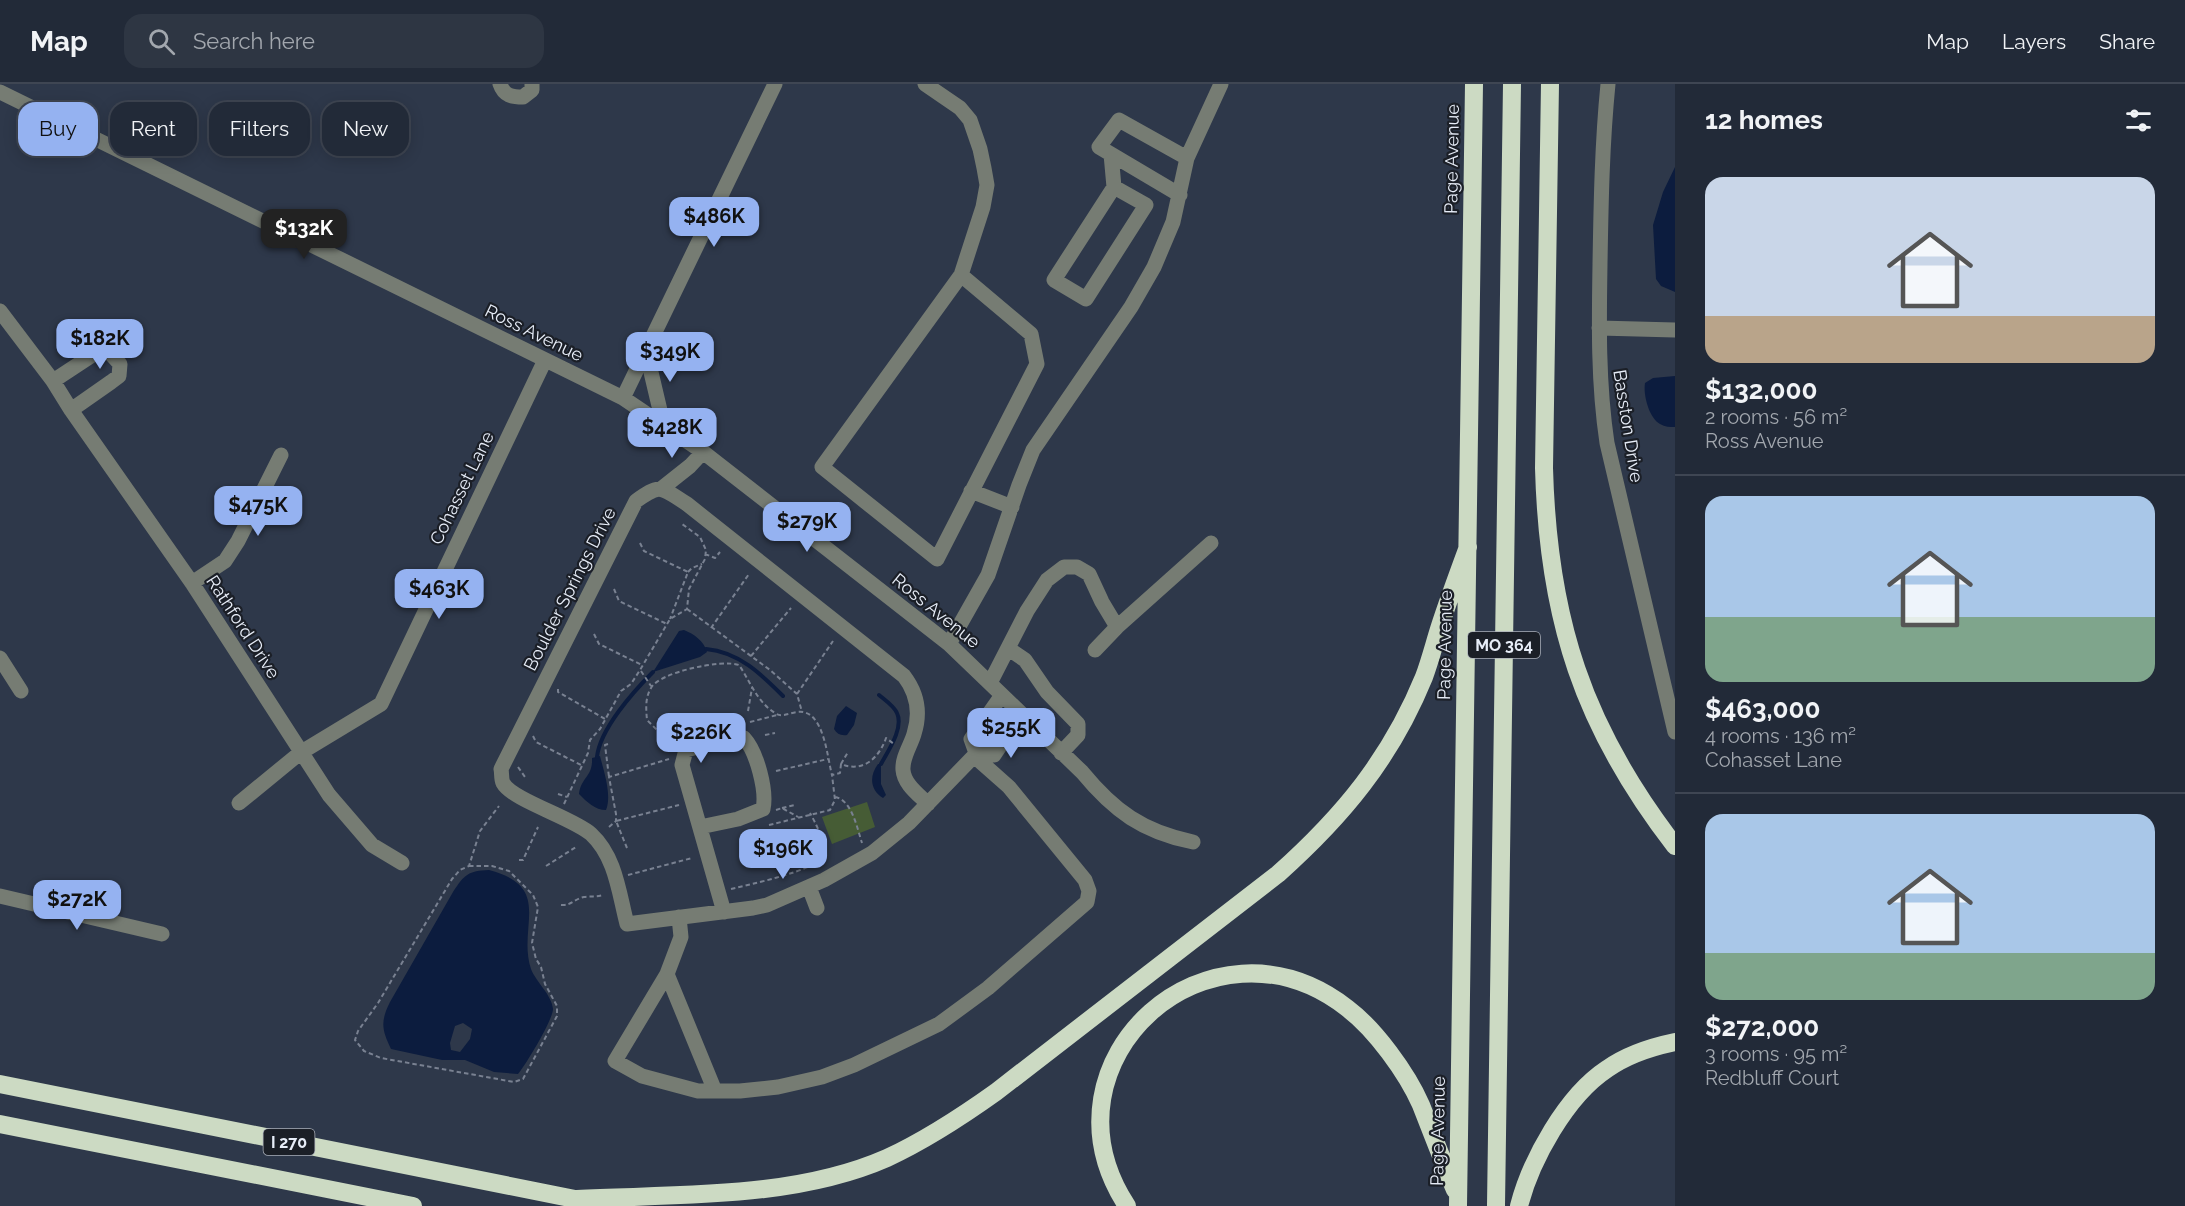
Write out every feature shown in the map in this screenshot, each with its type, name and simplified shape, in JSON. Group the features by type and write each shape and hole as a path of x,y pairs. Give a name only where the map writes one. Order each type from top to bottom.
{"highway":[{"name":"Page Avenue","path":"1458,1202 1474,84"},
{"name":"MO 364","path":"1496,1206 1512,84"},
{"path":"1550,84 1544,468 1551,570 1561,620 1594,716 1616,760 1643,803 1675,846"},
{"path":"578,1199 739,1192 813,1181 852,1170 905,1149 959,1118 996,1092 1278,874 1316,840 1347,807 1377,767 1403,722 1424,676 1468,547"},
{"path":"1128,1206 1106,1162 1101,1142 1100,1120 1109,1072 1121,1047 1137,1026 1157,1006 1179,991 1204,980 1227,974 1253,973 1304,983 1324,992 1348,1009 1369,1029 1390,1054 1420,1104 1458,1202"},
{"path":"1519,1206 1535,1161 1553,1129 1590,1083 1606,1069 1626,1058 1650,1047 1675,1042"},
{"name":"I 270","path":"0,1084 611,1206"},
{"name":"I 270","path":"0,1124 413,1206"}],"street":[{"path":"500,84 502,90 510,97 523,97 532,90 532,84"},
{"path":"623,398 775,84"},
{"path":"925,84 960,108 970,120 987,185 983,207 961,275 822,467 937,559 1037,364 1031,334 961,275"},
{"path":"949,644 988,575 1033,450 1131,307 1154,267 1173,222 1187,158 1221,84"},
{"name":"Basston Drive","path":"1608,84 1601,184 1599,328 1601,401 1607,443 1675,732"},
{"name":"Ross Avenue","path":"0,92 623,398 663,423 949,644 1082,772 1101,795 1130,819 1156,833 1193,842"},
{"path":"1179,195 1098,147 1119,120 1187,158"},
{"path":"1111,154 1114,187 1054,280 1086,300 1146,205 1114,187"},
{"name":"Rathford Drive","path":"0,312 53,381 192,583 329,795 372,846 402,863"},
{"path":"1599,328 1675,330"},
{"path":"53,381 97,352 107,350 120,364 118,376 71,410"},
{"path":"646,351 663,423"},
{"name":"Cohasset Lane","path":"239,803 300,753 381,704 545,360"},
{"path":"703,452 690,466 661,489 687,504 904,676 913,688 918,703 915,733 907,750 903,769 912,789 928,804"},
{"path":"192,583 225,561 238,541 281,455"},
{"name":"Boulder Springs Drive","path":"661,489 652,489 636,501 501,769 503,782 512,792 591,835 611,862 627,924 679,917"},
{"path":"971,491 1012,507"},
{"path":"1095,650 1117,627 1211,543"},
{"path":"990,683 1027,611 1047,580 1064,567 1077,567 1089,574 1117,627"},
{"path":"1009,649 1025,660 1047,692 1078,724 1078,735 1061,753"},
{"path":"0,658 21,691"},
{"path":"1002,695 971,739 975,754 1009,787 1085,880 1089,891 1088,902 988,988 939,1024 854,1065 822,1077 778,1087 698,1091 642,1076 615,1061 667,974 681,937 679,917 767,905 809,887 872,853 909,823 975,754 994,754 1021,715"},
{"path":"700,827 738,819 763,809 765,799 754,753 744,738 737,737 686,750 682,765 724,912"},
{"path":"809,887 817,908"},
{"path":"0,896 162,934"},
{"path":"667,974 715,1091"}],"path":[{"path":"682,524 700,537 705,554 689,590 687,609"},
{"path":"640,543 644,551 688,572"},
{"path":"705,554 715,558 720,552"},
{"path":"558,815 583,765 590,740 621,691 631,684 644,665 670,619 688,572 702,564"},
{"path":"711,629 748,574"},
{"path":"614,589 619,601 667,624"},
{"path":"751,656 791,608"},
{"path":"670,619 687,609"},
{"path":"687,609 711,629 751,656 797,694 802,712"},
{"path":"594,633 599,644 644,665"},
{"path":"797,694 833,641"},
{"path":"671,736 657,730 647,720 646,700 651,686 663,678 713,663 732,662 739,665 763,703 777,715"},
{"path":"640,670 651,686"},
{"path":"555,684 558,692 605,719"},
{"path":"748,711 752,687"},
{"path":"750,722 777,715 809,713 818,722 832,775 835,797 830,810 810,813 769,825"},
{"path":"670,726 675,745"},
{"path":"532,733 536,742 583,765"},
{"path":"765,735 775,734"},
{"path":"841,764 850,768 864,765 875,757 886,738 898,746"},
{"path":"608,744 605,745 605,750 616,821 627,848"},
{"path":"832,775 840,773 841,764 848,752"},
{"path":"609,777 669,759"},
{"path":"775,771 828,759"},
{"path":"516,765 525,777"},
{"path":"558,794 567,797"},
{"path":"835,797 842,798 847,803 864,847"},
{"path":"609,827 616,821 682,804"},
{"path":"774,810 795,805"},
{"path":"469,866 492,866 509,871 533,895 538,907 532,943 545,984 557,1006 556,1016 523,1079 514,1082 381,1058 364,1051 355,1040 358,1031 378,1004 452,879 460,870 469,866 480,831 499,806"},
{"path":"782,808 798,817"},
{"path":"731,888 768,881 822,859 824,853 819,828 810,813"},
{"path":"519,860 523,860 538,826"},
{"path":"546,866 576,847"},
{"path":"623,877 694,858"},
{"path":"561,905 568,906 584,897 593,898 603,894"}],"green space":[{"path":"867,802 875,827 832,844 822,817"}],"water":[{"path":"1675,167 1675,292 1661,286 1656,279 1653,225 1663,192"},
{"path":"1675,376 1675,427 1668,427 1656,421 1650,412 1646,400 1645,383 1653,378"},
{"path":"684,630 698,638 704,644 707,652 700,657 653,672 679,631"},
{"path":"846,706 857,713 854,725 847,735 843,735 834,729 837,716"},
{"path":"600,756 608,791 606,810 588,803 579,794 591,769 592,758"},
{"path":"878,764 881,764 881,784 886,795 883,798 875,791 872,782 873,773"},
{"path":"482,870 509,877 521,887 527,897 528,953 531,969 550,999 553,1009 544,1032 518,1074 494,1072 465,1060 442,1060 391,1049 384,1031 385,1015 390,1002 453,892 468,875","holes":["463,1023 472,1029 470,1039 460,1052 451,1050 450,1043 455,1026"]}],"waterway":[{"path":"706,649 729,655 749,665 783,696"},
{"path":"597,757 599,746 611,723 627,700 653,672"},
{"path":"879,695 894,708 899,719 897,732 881,764"}]}
